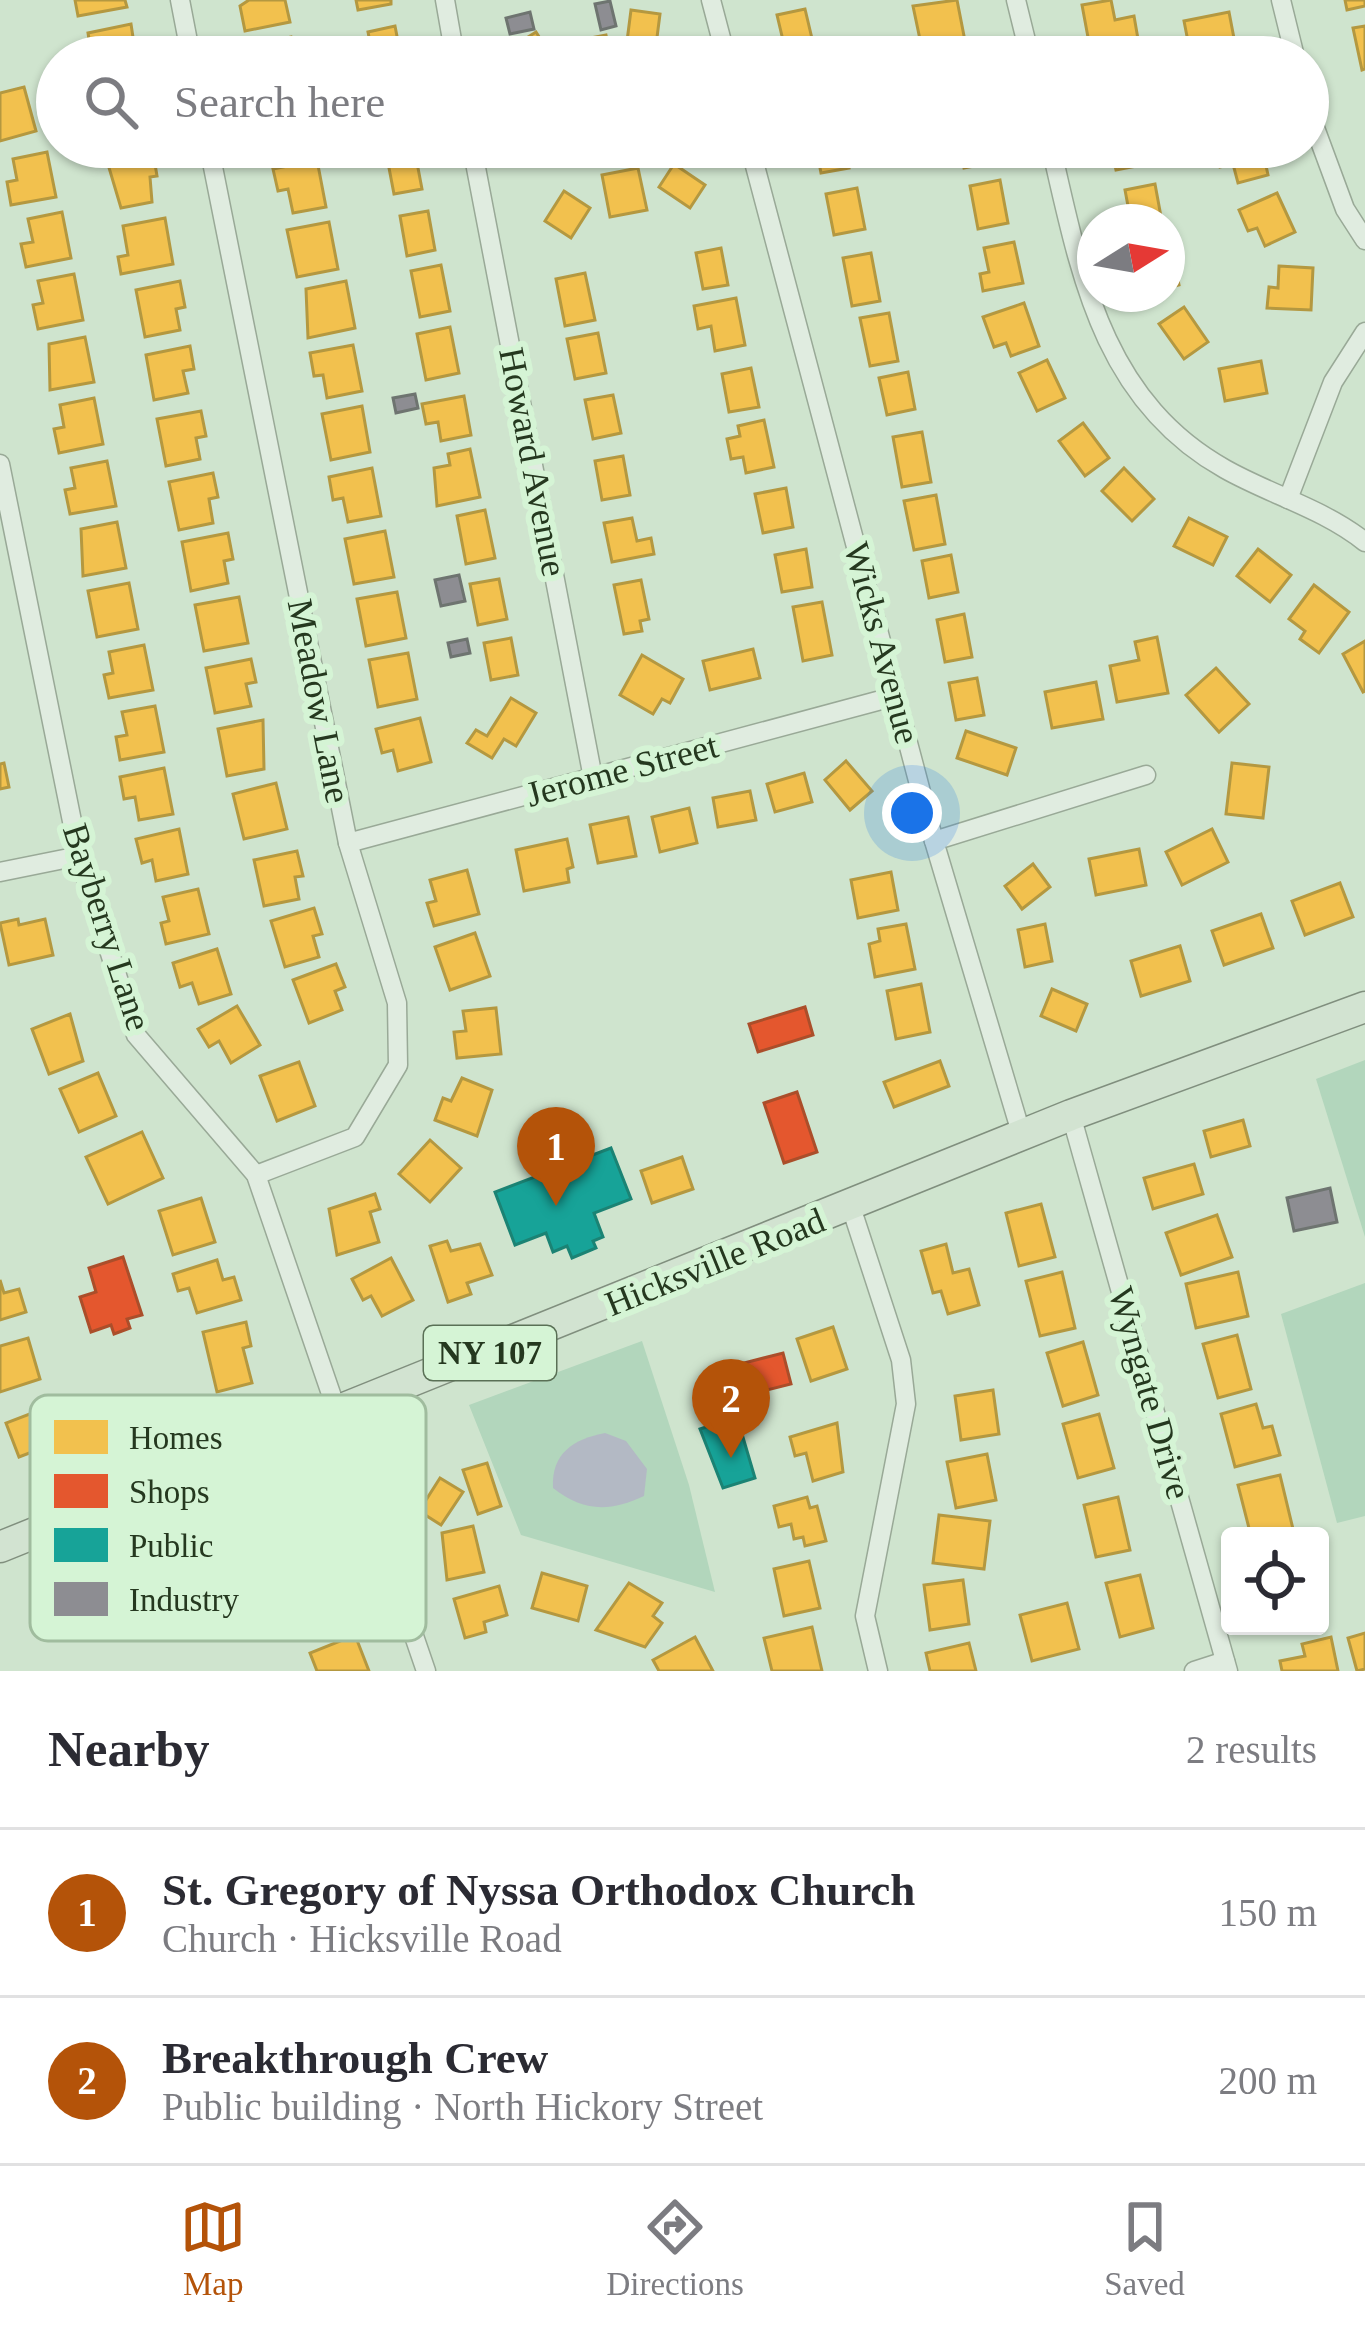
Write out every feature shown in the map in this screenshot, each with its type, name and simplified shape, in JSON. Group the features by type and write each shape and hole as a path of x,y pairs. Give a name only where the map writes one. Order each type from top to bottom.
{"main road":[{"name":"Hicksville Road","path":"385,1395 1072,1115 1365,1006"},
{"name":"Hicksville Road","path":"0,1547 30,1535"}],"street":[{"path":"180,0 187,36"},
{"path":"445,0 451,36"},
{"path":"711,0 720,36"},
{"path":"1016,0 1025,36"},
{"path":"1281,0 1290,36"},
{"path":"1329,166 1345,209 1365,240"},
{"name":"Meadow Lane","path":"213,168 348,843 397,1003 398,1065 355,1137 256,1175"},
{"name":"Howard Avenue","path":"476,168 593,778"},
{"name":"Wicks Avenue","path":"756,168 934,842 1022,1136"},
{"path":"1056,168 1084,290 1121,371 1156,416 1191,448 1365,542"},
{"path":"1288,499 1320,414 1365,332"},
{"name":"Bayberry Lane","path":"0,464 79,856 136,1035 256,1175 331,1395"},
{"name":"Jerome Street","path":"348,843 896,696"},
{"path":"934,842 1146,775"},
{"path":"0,872 79,856"},
{"name":"Wyngate Drive","path":"1072,1115 1226,1666"},
{"path":"851,1207 902,1360 907,1404 865,1616 878,1671"},
{"name":"Bayberry Lane","path":"417,1641 427,1671"},
{"path":"1194,1671 1226,1666"}],"green space":[{"path":"1365,1060 1365,1237 1316,1079"},
{"path":"1365,1283 1365,1516 1337,1523 1281,1314"},
{"path":"642,1341 689,1485 715,1592 521,1535 469,1405"}],"shaded area":[{"path":"605,1433 626,1441 647,1469 644,1496 597,1507 575,1502 553,1488 560,1457 584,1439"}],"building: Homes":[{"path":"75,0 125,0 127,7 78,16"},
{"path":"249,0 285,0 290,22 245,31 240,6"},
{"path":"356,0 391,0 391,4 358,10"},
{"path":"957,0 964,36 919,36 913,6"},
{"path":"1111,0 1115,20 1134,16 1137,36 1088,36 1082,5"},
{"path":"1345,0 1365,0 1365,6 1347,10"},
{"path":"805,9 811,36 782,36 777,15"},
{"path":"631,10 660,14 657,36 628,36"},
{"path":"1229,12 1234,36 1187,36 1184,21"},
{"path":"131,24 133,36 88,36"},
{"path":"395,26 397,36 369,36 368,32"},
{"path":"1365,26 1365,69 1362,70 1353,28"},
{"path":"24,87 36,131 0,141 0,93"},
{"path":"36,154 36,168 50,168 56,197 11,205 7,182 17,180 13,159"},
{"path":"109,168 156,168 157,176 150,177 152,202 121,208"},
{"path":"319,168 326,207 293,213 288,189 278,191 273,169"},
{"path":"389,168 418,168 422,189 394,194"},
{"path":"638,168 647,210 610,217 602,175"},
{"path":"671,168 680,168 705,185 690,208 659,187"},
{"path":"1234,168 1266,168 1268,175 1238,183"},
{"path":"1000,180 1008,223 978,229 970,186"},
{"path":"1155,184 1159,204 1128,204 1125,190"},
{"path":"857,188 865,229 834,235 826,194"},
{"path":"564,191 590,208 571,238 545,221"},
{"path":"1277,193 1295,232 1265,246 1257,228 1248,231 1239,210"},
{"path":"428,211 435,250 407,256 400,216"},
{"path":"62,212 71,258 26,267 21,244 33,242 28,219"},
{"path":"165,218 173,264 121,274 118,257 128,255 123,226"},
{"path":"329,222 338,269 297,277 287,230"},
{"path":"1014,242 1023,283 983,291 980,274 989,272 984,248"},
{"path":"721,248 728,285 703,289 696,253"},
{"path":"871,253 880,301 852,306 843,258"},
{"path":"441,265 450,311 420,317 411,271"},
{"path":"1279,266 1313,268 1311,310 1267,308 1269,287 1278,288"},
{"path":"585,273 595,320 565,326 556,279"},
{"path":"74,274 83,320 38,329 33,305 43,303 38,281"},
{"path":"180,281 185,307 176,309 180,330 145,337 136,290"},
{"path":"346,281 355,328 308,338 306,289"},
{"path":"736,298 745,345 715,351 711,326 698,329 694,306"},
{"path":"1024,303 1039,346 1011,356 1006,343 994,347 983,317"},
{"path":"1185,308 1208,342 1184,359 1159,324"},
{"path":"889,313 898,361 870,366 860,318"},
{"path":"450,327 459,373 426,380 417,334"},
{"path":"598,333 606,373 575,379 567,339"},
{"path":"85,337 94,382 50,390 49,344"},
{"path":"353,345 362,391 327,398 323,375 314,376 310,353"},
{"path":"190,346 194,369 183,371 188,393 154,400 146,355"},
{"path":"1047,360 1065,398 1037,411 1019,373"},
{"path":"1261,361 1267,393 1225,401 1219,369"},
{"path":"751,368 759,407 729,412 722,374"},
{"path":"908,372 915,409 887,415 879,378"},
{"path":"613,395 621,433 593,439 585,400"},
{"path":"464,396 471,435 441,441 438,422 426,424 422,404"},
{"path":"94,398 103,444 59,453 54,429 64,427 60,405"},
{"path":"362,406 370,452 331,460 322,414"},
{"path":"201,411 206,436 196,438 200,459 166,466 157,419"},
{"path":"764,420 774,467 746,473 743,457 731,459 727,439 740,436 738,426"},
{"path":"1083,423 1109,458 1085,476 1059,441"},
{"path":"922,432 931,482 902,487 893,437"},
{"path":"470,449 480,497 437,506 434,468 450,465 448,454"},
{"path":"623,456 630,495 602,500 595,461"},
{"path":"107,461 116,506 70,514 65,490 75,488 71,468"},
{"path":"372,468 381,516 348,522 343,498 333,500 329,477"},
{"path":"1124,468 1154,499 1132,521 1102,491"},
{"path":"213,473 218,497 209,499 213,523 179,530 169,482"},
{"path":"786,488 793,527 763,533 755,494"},
{"path":"936,495 945,544 914,550 904,501"},
{"path":"485,510 495,558 466,564 457,516"},
{"path":"632,518 637,541 651,538 654,554 612,562 604,523"},
{"path":"1189,518 1227,537 1213,565 1174,546"},
{"path":"117,522 126,568 83,576 81,529"},
{"path":"385,531 394,577 354,584 345,539"},
{"path":"228,533 233,559 224,561 228,583 191,591 182,542"},
{"path":"806,549 812,587 782,592 775,555"},
{"path":"1258,549 1291,575 1270,602 1237,576"},
{"path":"951,555 958,592 929,598 922,561"},
{"path":"499,579 507,619 478,625 470,584"},
{"path":"641,580 649,619 640,621 642,631 624,634 614,585"},
{"path":"129,583 138,629 97,637 88,591"},
{"path":"1314,585 1349,612 1319,653 1300,639 1305,631 1289,619"},
{"path":"397,592 406,638 366,646 357,599"},
{"path":"239,597 248,643 204,651 195,605"},
{"path":"822,602 832,655 803,661 793,607"},
{"path":"964,614 972,657 945,662 937,620"},
{"path":"1157,637 1168,693 1117,702 1110,666 1139,660 1135,642"},
{"path":"511,638 518,675 491,680 484,643"},
{"path":"1365,641 1365,691 1363,692 1343,654"},
{"path":"144,645 153,690 109,698 104,675 113,673 109,652"},
{"path":"753,649 760,678 710,690 703,661"},
{"path":"408,653 417,699 378,707 369,660"},
{"path":"642,655 683,679 670,703 662,699 653,714 620,695"},
{"path":"251,659 256,682 246,684 251,706 215,713 206,668"},
{"path":"1216,668 1249,704 1219,732 1186,695"},
{"path":"977,678 984,715 956,720 949,683"},
{"path":"1096,682 1103,719 1052,728 1045,692"},
{"path":"511,698 536,713 516,746 504,739 492,758 467,743 476,730 487,736"},
{"path":"155,706 164,752 120,760 116,737 127,735 122,712"},
{"path":"420,718 431,762 398,771 393,750 382,753 376,729"},
{"path":"263,720 264,769 227,776 218,729"},
{"path":"966,731 1016,748 1007,775 957,758"},
{"path":"846,761 872,791 850,810 825,780"},
{"path":"4,763 9,787 0,789 0,764"},
{"path":"1232,763 1269,767 1263,818 1226,814"},
{"path":"164,768 173,814 139,820 135,797 124,799 120,777"},
{"path":"804,773 812,802 775,812 767,784"},
{"path":"276,783 287,829 244,839 233,794"},
{"path":"750,791 756,820 718,827 713,798"},
{"path":"689,808 697,843 660,852 652,817"},
{"path":"628,817 636,856 598,863 590,825"},
{"path":"179,829 188,874 156,881 152,860 142,863 136,839"},
{"path":"1212,829 1228,862 1182,885 1166,852"},
{"path":"567,839 573,867 567,869 569,882 524,891 516,850"},
{"path":"1139,849 1146,885 1096,895 1089,859"},
{"path":"297,851 303,876 295,877 299,899 264,906 254,860"},
{"path":"1033,864 1050,887 1022,909 1005,886"},
{"path":"467,870 479,914 434,926 427,903 436,901 430,880"},
{"path":"891,872 898,910 858,918 851,880"},
{"path":"1340,883 1353,917 1305,935 1292,901"},
{"path":"198,889 209,934 166,944 161,923 169,921 163,897"},
{"path":"314,908 322,934 313,936 319,957 285,967 271,921"},
{"path":"1261,914 1273,948 1224,965 1212,931"},
{"path":"18,919 19,925 45,919 53,955 9,965 0,923"},
{"path":"906,924 915,969 875,977 869,944 880,941 878,929"},
{"path":"1045,924 1052,961 1025,967 1018,930"},
{"path":"475,933 490,976 450,990 435,947"},
{"path":"1180,946 1190,981 1141,996 1131,961"},
{"path":"217,949 231,994 199,1004 192,983 180,987 173,963"},
{"path":"336,964 345,987 335,991 342,1010 309,1023 293,980"},
{"path":"921,984 930,1032 896,1039 887,991"},
{"path":"1052,989 1087,1004 1076,1031 1041,1016"},
{"path":"237,1006 260,1045 231,1063 219,1041 209,1047 198,1029"},
{"path":"496,1008 501,1054 457,1058 454,1032 466,1031 463,1011"},
{"path":"70,1014 83,1061 49,1074 32,1029"},
{"path":"940,1061 949,1086 894,1107 884,1082"},
{"path":"299,1062 315,1106 277,1121 260,1076"},
{"path":"98,1073 116,1116 79,1132 60,1089"},
{"path":"462,1078 492,1090 477,1136 435,1120 443,1098 451,1101"},
{"path":"1243,1120 1250,1146 1211,1157 1204,1131"},
{"path":"142,1132 163,1178 108,1204 86,1157"},
{"path":"430,1140 461,1168 430,1202 399,1174"},
{"path":"682,1157 693,1189 652,1203 641,1171"},
{"path":"1194,1164 1203,1194 1153,1209 1144,1178"},
{"path":"375,1194 380,1209 370,1212 379,1242 337,1255 329,1209"},
{"path":"201,1198 215,1242 173,1255 159,1211"},
{"path":"1041,1204 1055,1257 1019,1266 1006,1213"},
{"path":"1217,1215 1232,1257 1181,1275 1166,1233"},
{"path":"447,1241 451,1251 480,1244 492,1275 467,1283 471,1294 448,1302 430,1246"},
{"path":"946,1244 953,1273 969,1269 979,1305 948,1314 941,1291 933,1293 921,1251"},
{"path":"391,1258 413,1300 382,1316 371,1296 363,1300 352,1279"},
{"path":"217,1260 223,1280 234,1277 241,1300 197,1313 189,1288 178,1291 173,1274"},
{"path":"1062,1272 1075,1328 1040,1336 1026,1281"},
{"path":"1238,1272 1248,1316 1196,1328 1186,1284"},
{"path":"0,1280 4,1293 19,1289 26,1312 0,1320"},
{"path":"246,1322 251,1346 243,1348 252,1383 217,1392 203,1332"},
{"path":"833,1327 847,1369 811,1381 797,1339"},
{"path":"1237,1335 1251,1389 1218,1398 1203,1344"},
{"path":"28,1338 40,1379 0,1392 0,1346"},
{"path":"1083,1342 1098,1395 1063,1406 1047,1353"},
{"path":"993,1390 999,1434 961,1440 955,1396"},
{"path":"1256,1404 1263,1428 1272,1426 1280,1455 1235,1467 1221,1414"},
{"path":"30,1414 30,1453 19,1457 6,1423"},
{"path":"1099,1414 1114,1468 1078,1478 1063,1424"},
{"path":"837,1423 843,1472 813,1481 806,1453 795,1456 790,1437"},
{"path":"987,1454 996,1500 956,1508 947,1462"},
{"path":"487,1463 501,1506 478,1514 463,1470"},
{"path":"1280,1475 1293,1527 1249,1527 1238,1485"},
{"path":"440,1478 463,1492 441,1525 426,1515 426,1500"},
{"path":"807,1497 810,1508 817,1506 826,1541 805,1546 803,1537 794,1539 791,1524 779,1527 774,1506"},
{"path":"1118,1497 1130,1550 1096,1557 1084,1505"},
{"path":"939,1515 990,1521 984,1569 933,1563"},
{"path":"473,1526 484,1572 447,1580 442,1533"},
{"path":"809,1561 820,1608 784,1616 774,1569"},
{"path":"542,1573 587,1586 578,1621 532,1608"},
{"path":"1140,1575 1153,1628 1120,1637 1106,1583"},
{"path":"963,1580 969,1624 930,1630 924,1585"},
{"path":"629,1583 662,1603 653,1616 662,1623 645,1647 596,1630"},
{"path":"499,1586 507,1615 484,1622 486,1632 465,1638 454,1599"},
{"path":"1067,1603 1079,1649 1032,1661 1020,1615"},
{"path":"812,1627 822,1671 772,1671 764,1638"},
{"path":"1365,1633 1365,1669 1357,1671 1348,1638"},
{"path":"695,1637 713,1671 659,1671 653,1660"},
{"path":"1331,1637 1338,1671 1282,1671 1280,1661 1305,1656 1302,1644"},
{"path":"340,1641 357,1641 369,1671 317,1671 310,1653"},
{"path":"969,1643 976,1671 930,1671 926,1653"}],"building: Shops":[{"path":"805,1007 813,1035 758,1052 749,1024"},
{"path":"797,1092 817,1152 784,1163 764,1103"},
{"path":"123,1257 142,1315 127,1319 130,1328 114,1334 111,1325 91,1332 80,1297 96,1292 89,1268"},
{"path":"783,1353 791,1384 743,1396 736,1365"}],"building: Public":[{"path":"611,1148 631,1199 594,1213 603,1237 593,1241 596,1248 572,1258 567,1246 553,1252 546,1233 515,1245 495,1192"},
{"path":"737,1417 755,1478 723,1488 700,1429"}],"building: Industry":[{"path":"610,1 616,26 601,30 595,4"},
{"path":"530,12 534,29 510,34 506,18"},
{"path":"415,394 418,408 396,413 393,398"},
{"path":"459,575 465,601 441,606 435,580"},
{"path":"467,639 470,653 451,657 448,643"},
{"path":"1330,1188 1337,1222 1294,1231 1287,1198"}],"place":[{"name":"St. Gregory of Nyssa Orthodox Church","path":"556,1206"},
{"name":"Breakthrough Crew","path":"731,1458"}]}
